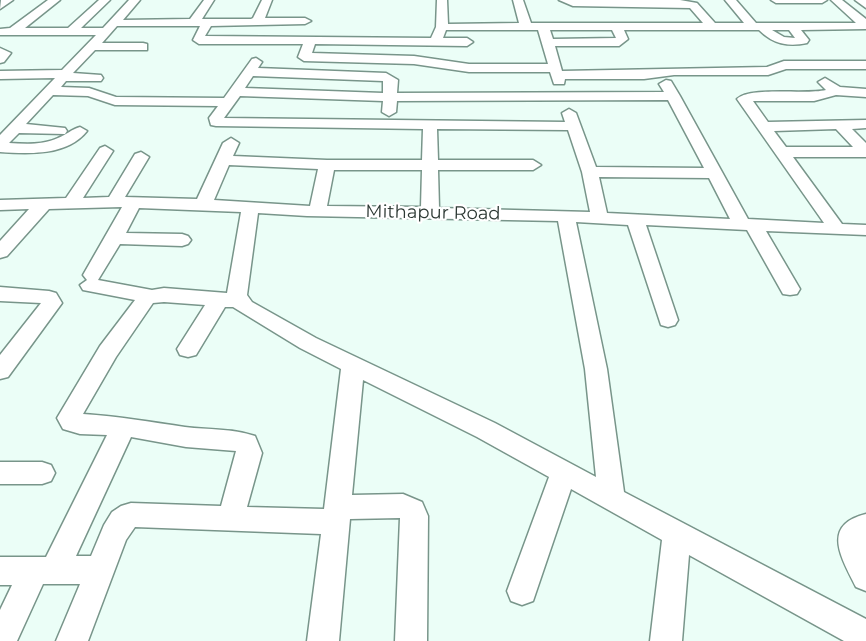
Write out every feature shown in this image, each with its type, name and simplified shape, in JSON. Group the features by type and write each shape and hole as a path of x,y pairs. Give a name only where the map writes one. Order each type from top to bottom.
{"street":[{"path":"0,6 8,0"},
{"path":"13,32 55,0"},
{"path":"70,32 105,0"},
{"path":"80,131 67,142 57,146 36,148 0,146 11,126 50,91 135,0"},
{"path":"194,22 209,0"},
{"path":"255,21 267,0"},
{"path":"435,43 442,27 442,0"},
{"path":"518,0 526,27"},
{"path":"564,0 576,3 674,1 693,5 711,27"},
{"path":"730,0 771,37 778,40 803,40 802,26"},
{"path":"776,0 822,0"},
{"path":"776,0 802,26 829,42"},
{"path":"836,0 866,26"},
{"path":"860,0 866,5"},
{"path":"576,3 579,12 593,14 597,26"},
{"path":"0,32 70,32 194,22 305,21"},
{"path":"208,22 199,39 467,42"},
{"path":"547,43 619,42 622,39 616,26"},
{"path":"442,27 866,26"},
{"path":"543,27 573,126 590,172 600,219"},
{"path":"299,73 310,42"},
{"path":"357,57 362,42"},
{"path":"414,43 414,60"},
{"path":"92,46 143,47"},
{"path":"0,52 5,53 0,59"},
{"path":"304,57 414,60 469,68 644,75 660,72 768,71 779,65 866,65"},
{"path":"808,65 836,91"},
{"path":"388,125 391,80 386,77 299,73 253,67 216,118 216,122 388,125 573,126"},
{"path":"660,72 715,173 790,289"},
{"path":"0,75 96,78"},
{"path":"50,91 88,92 115,101 232,97 673,96"},
{"path":"837,229 745,102 745,98 814,98 836,91 866,93"},
{"path":"763,127 866,124"},
{"path":"430,125 430,213"},
{"path":"11,126 60,131"},
{"path":"842,126 866,152"},
{"path":"203,204 231,143"},
{"path":"71,203 105,151"},
{"path":"781,152 866,152"},
{"path":"114,202 141,157"},
{"path":"223,160 327,165 533,165"},
{"path":"317,211 327,165"},
{"path":"590,172 715,173"},
{"path":"134,202 92,280 151,296 228,301 486,430 866,636"},
{"name":"Mithapur Road","path":"0,206 134,202 317,211 566,217 866,230"},
{"path":"0,252 44,204"},
{"path":"188,349 228,301 250,207"},
{"path":"566,217 596,369 612,499"},
{"path":"636,221 669,320"},
{"path":"114,238 182,240"},
{"path":"0,294 49,298 52,303 0,371"},
{"path":"151,296 144,301 108,352 69,418 72,422 80,424 124,426 186,437 246,443 249,453 231,517"},
{"path":"0,341 23,343"},
{"path":"323,641 353,365"},
{"path":"1,641 45,570 124,426"},
{"path":"0,473 42,473"},
{"path":"522,591 564,473"},
{"path":"72,641 114,534 122,521 131,514 231,517 337,514 403,506 412,511 414,516 411,641"},
{"path":"866,526 860,526 852,534 850,543 866,577"},
{"path":"666,641 677,532"},
{"path":"0,571 100,570"}]}
